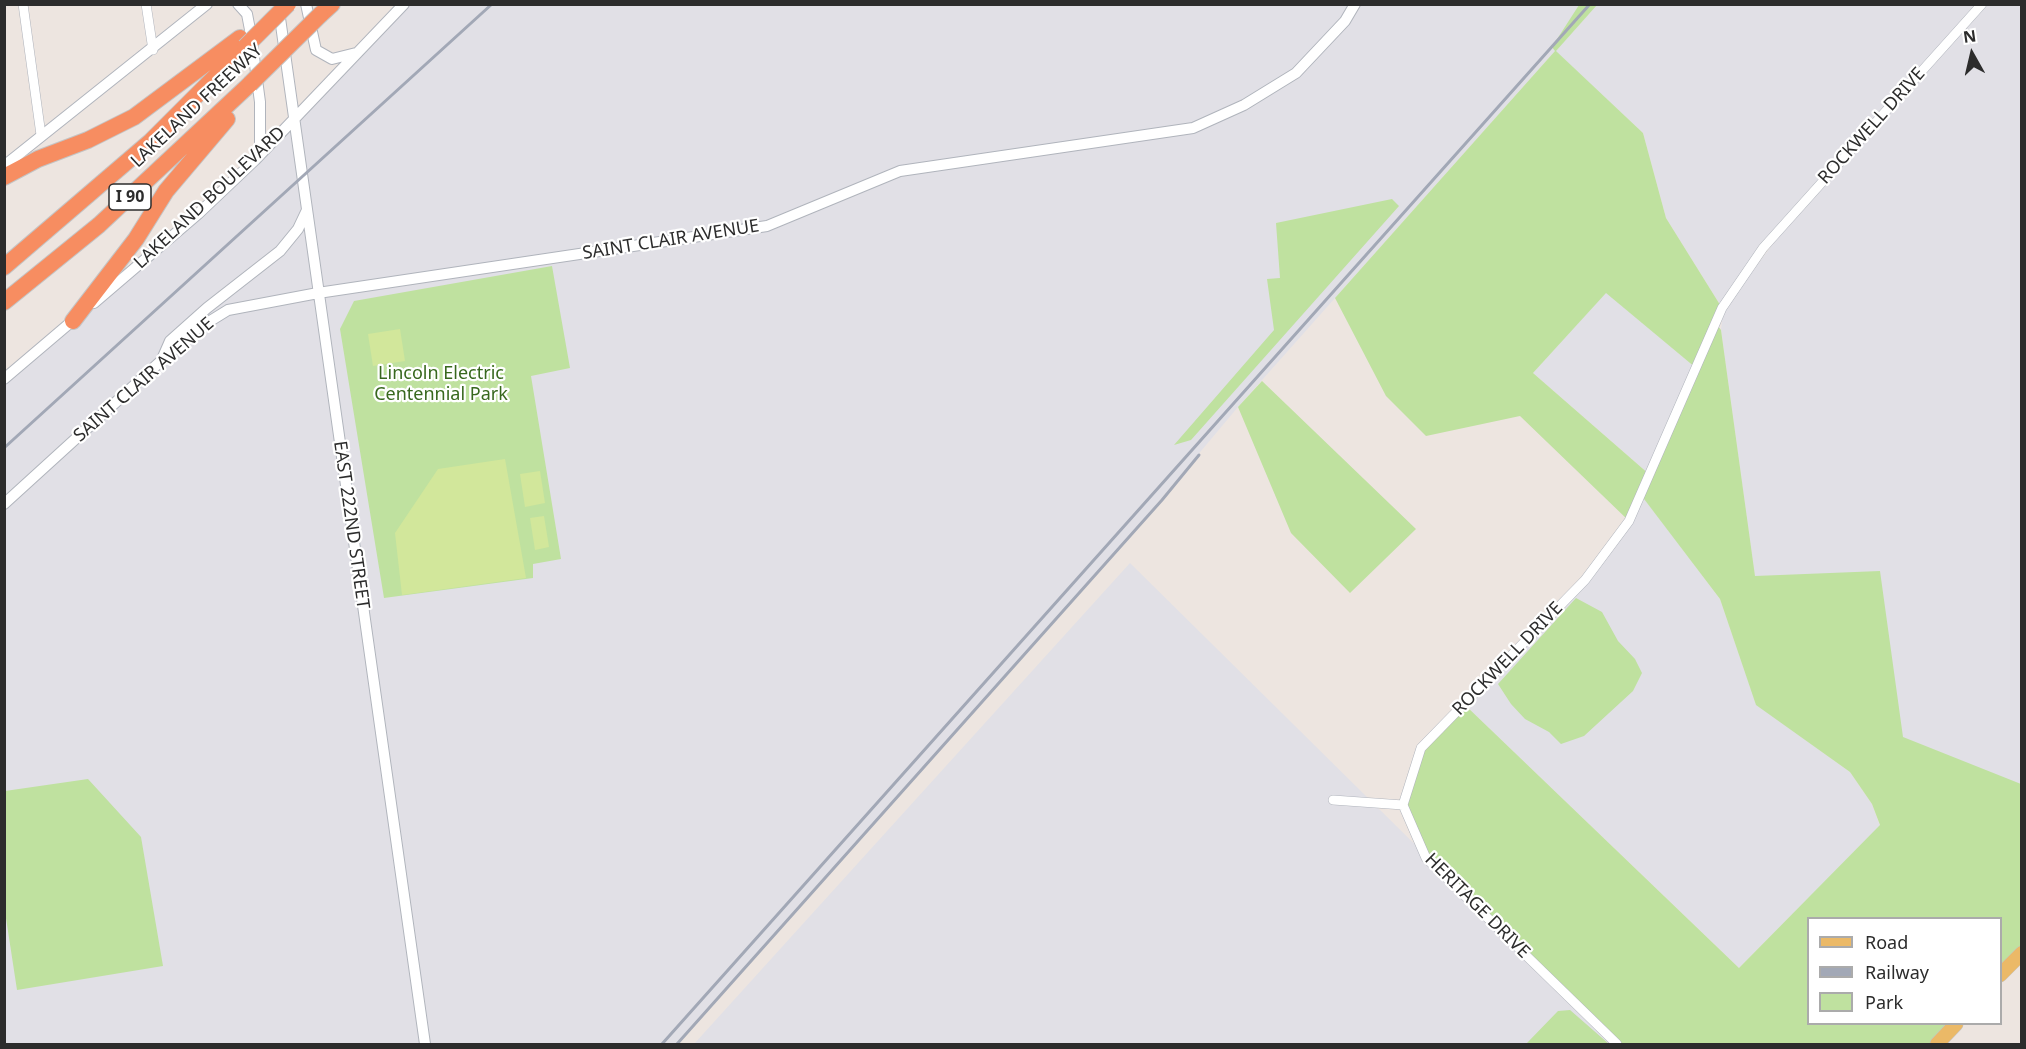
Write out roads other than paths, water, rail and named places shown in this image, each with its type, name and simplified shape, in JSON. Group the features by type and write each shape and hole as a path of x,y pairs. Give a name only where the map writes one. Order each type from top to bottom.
{"highway":[{"path":"4,177 38,159 88,140 134,117 244,42 280,4"},
{"name":"LAKELAND FREEWAY","path":"4,267 151,141 244,42 288,4"},
{"name":"LAKELAND FREEWAY","path":"4,302 99,225 326,10"},
{"path":"73,321 136,239 165,191 230,115 250,84"}],"main road":[{"path":"2002,974 2022,952"},
{"path":"1937,1044 1954,1025"}],"street":[{"path":"23,4 41,135"},
{"path":"146,4 153,50"},
{"path":"4,166 153,50 207,4"},
{"path":"238,4 247,14 251,35 261,112 260,155"},
{"name":"EAST 222ND STREET","path":"280,4 318,293 425,1044"},
{"path":"306,4 313,44 321,55 332,58 359,52"},
{"name":"LAKELAND BOULEVARD","path":"4,379 198,214 260,155 404,4"},
{"name":"SAINT CLAIR AVENUE","path":"4,504 194,331 228,310 318,293 767,226 900,171 1193,128 1244,105 1296,73 1345,21 1355,4"},
{"name":"ROCKWELL DRIVE","path":"1403,805 1421,748 1585,580 1629,521 1722,308 1763,248 1982,4"},
{"path":"162,361 170,341 285,246 298,229 308,210"},
{"path":"1333,800 1403,805"},
{"name":"HERITAGE DRIVE","path":"1403,805 1426,858 1617,1044"}],"railway":[{"path":"4,448 492,4"},
{"path":"662,1044 1590,4"},
{"path":"677,1044 1162,500 1199,455"}],"park label":[{"name":"Lincoln Electric Centennial Park","path":"441,384"}]}
